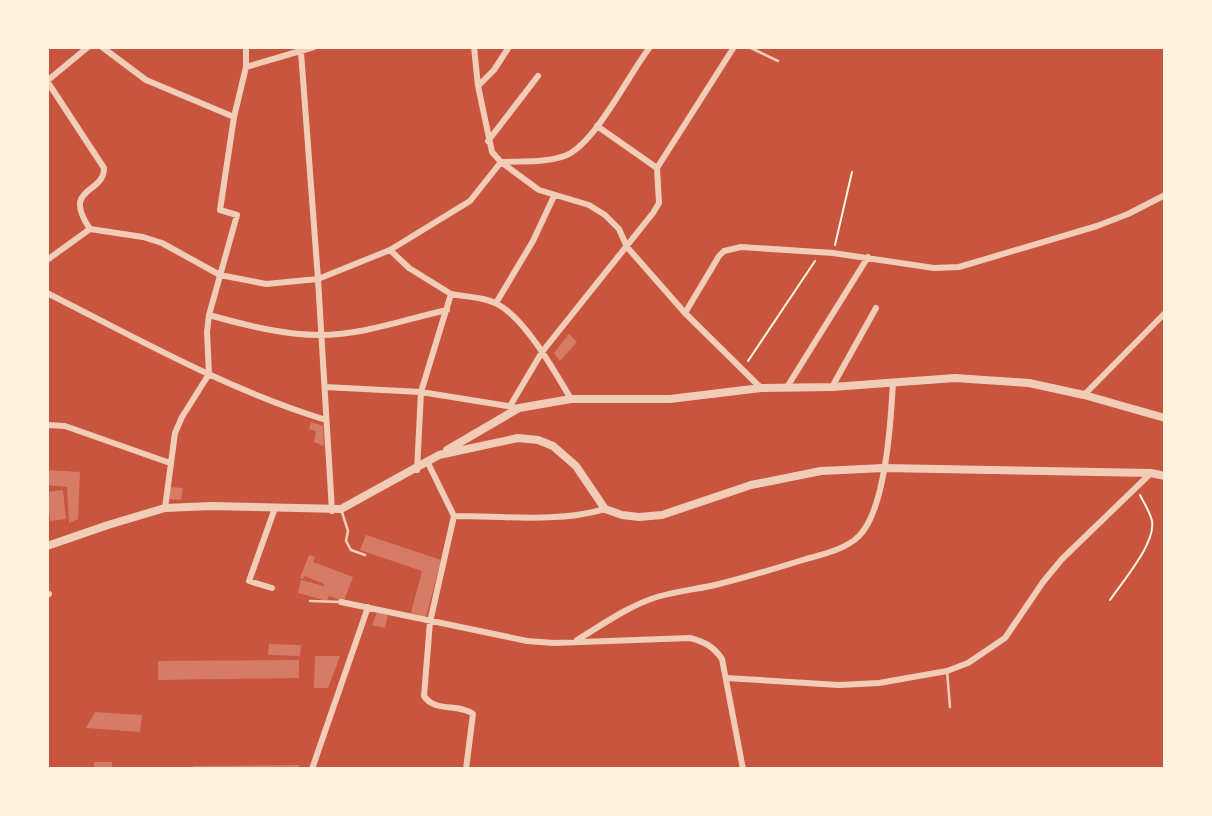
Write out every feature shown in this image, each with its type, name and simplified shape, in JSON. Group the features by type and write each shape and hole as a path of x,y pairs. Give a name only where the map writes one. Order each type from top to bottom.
{"street":[{"path":"88,47 47,81 104,167 103,177 83,194 80,204 82,217 90,229"},
{"path":"102,47 146,80 234,117"},
{"path":"165,508 176,433 182,417 209,374 209,315 237,215 220,210 234,117 246,67 246,47"},
{"path":"246,67 314,47"},
{"path":"474,47 478,86 492,152 530,184 554,196 589,205 604,215 619,229 627,247 685,313 761,388"},
{"path":"478,86 494,70 509,47"},
{"path":"47,260 90,229 143,237 162,243 220,275 266,284 318,279 390,250 470,201 501,162 565,156 583,144 650,47"},
{"path":"47,547 165,508 211,506 337,510 417,470 515,407 542,352 659,203 657,168 734,47"},
{"path":"300,52 326,420 337,510"},
{"path":"488,141 538,76"},
{"path":"597,126 657,168"},
{"path":"685,313 724,251 741,247 821,252 934,268 959,267 1097,226 1165,195"},
{"path":"496,303 533,241 554,196"},
{"path":"390,250 409,268 452,293 496,303 508,310 542,352 571,399"},
{"path":"787,387 867,257"},
{"path":"47,293 266,400 326,420"},
{"path":"417,470 421,392 452,293"},
{"path":"832,387 876,308"},
{"path":"209,315 283,332 321,335 348,333 447,310"},
{"path":"1084,394 1165,313"},
{"path":"325,387 421,392 515,407 571,399 670,400 761,388 832,387 956,378 995,379 1084,394 1165,418"},
{"path":"576,641 621,613 657,597 718,585 818,556 851,543 865,529 879,492 888,441 893,382"},
{"path":"47,425 65,426 170,463"},
{"path":"439,456 499,440 538,440 553,446 576,466 605,509"},
{"path":"428,463 454,516 430,622 424,696 430,703 438,706 468,710 473,714 466,769"},
{"path":"454,516 561,517 605,509 639,517 662,515 740,488 796,474 851,469 1151,473 1165,476"},
{"path":"726,678 839,685 879,683 947,671 968,663 1005,638 1062,559 1151,473"},
{"path":"272,588 249,581 275,508"},
{"path":"341,602 527,641 690,638 701,641 713,647 722,659 743,769"},
{"path":"312,769 368,607"}],"lane":[{"path":"748,47 778,61"},
{"path":"337,510 348,531 346,541 351,550 365,555"},
{"path":"310,600 341,602"},
{"path":"947,671 950,706"}],"path":[{"path":"833,253 852,172"},
{"path":"743,369 821,252"},
{"path":"1110,600 1137,561 1152,533 1152,517 1136,488"}],"building":[{"path":"569,334 577,342 560,361 554,353"},
{"path":"311,422 323,426 324,446 314,442 316,431 309,429"},
{"path":"47,470 80,472 78,519 69,523 67,487 47,485"},
{"path":"171,487 183,488 181,500 169,499"},
{"path":"63,490 66,519 50,521 47,492"},
{"path":"366,535 441,560 426,617 411,613 422,571 360,550"},
{"path":"309,555 315,557 313,562 353,577 344,601 329,596 327,601 298,593 301,580 324,586 305,576 300,578"},
{"path":"377,612 388,614 385,628 372,625"},
{"path":"269,644 301,645 300,656 268,655"},
{"path":"315,656 340,656 328,688 314,688"},
{"path":"299,660 299,678 158,680 158,661"},
{"path":"95,712 142,715 140,732 86,728"},
{"path":"94,762 112,762 112,769 94,769"},
{"path":"299,765 299,769 193,769 193,766"}]}
